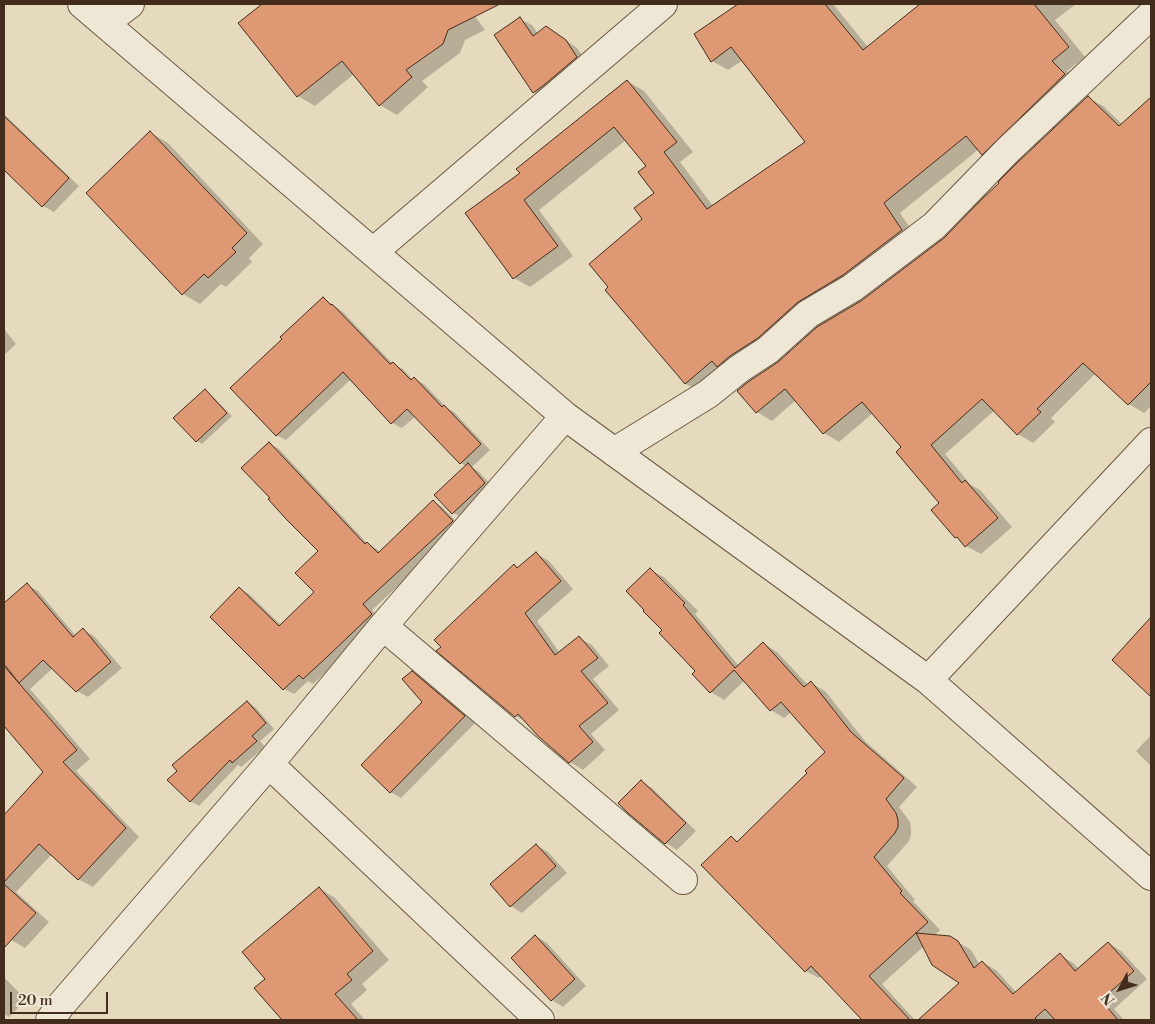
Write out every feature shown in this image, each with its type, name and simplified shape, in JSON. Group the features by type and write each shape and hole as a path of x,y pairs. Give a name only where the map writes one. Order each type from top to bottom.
{"street":[{"path":"82,4 564,416 928,680 1151,876"},
{"path":"105,23 130,4"},
{"path":"373,252 663,4"},
{"path":"614,452 708,394 739,369 768,350 808,314 852,288 934,226 1007,151 1151,16"},
{"path":"50,1020 269,764 383,626 564,416"},
{"path":"928,680 1151,442"},
{"path":"383,626 683,880"},
{"path":"269,764 540,1020"}],"building":[{"path":"262,4 500,4 448,30 443,44 406,70 412,77 379,106 342,61 297,97 238,23"},
{"path":"738,4 825,4 863,50 920,4 1034,4 1069,47 1052,61 1065,74 982,155 966,136 884,203 902,230 843,275 798,302 758,338 717,367 712,361 685,384 605,290 608,287 589,264 642,219 634,208 654,193 638,172 646,166 614,127 524,200 558,246 513,279 465,213 520,173 516,169 627,80 677,142 664,152 707,209 805,142 731,47 711,62 694,34"},
{"path":"520,17 533,36 546,26 566,40 577,57 533,93 494,35"},
{"path":"1088,96 1119,126 1151,97 1151,382 1128,405 1083,363 1037,409 1041,412 1017,435 982,399 931,445 962,483 965,480 998,518 965,547 931,510 939,503 896,452 901,447 862,402 823,434 785,389 756,413 737,391 778,362 817,327 861,301 944,238 1018,162"},
{"path":"4,116 69,178 42,207 4,170"},
{"path":"150,131 247,233 232,248 236,252 208,278 204,274 182,295 86,193"},
{"path":"323,297 390,364 393,362 411,380 414,377 481,444 460,464 407,409 391,424 343,372 276,436 230,388"},
{"path":"205,389 227,413 196,442 173,418"},
{"path":"269,442 365,544 367,542 378,553 433,500 453,521 363,604 372,614 303,679 299,675 283,690 210,617 239,587 279,626 314,592 295,573 318,551 286,519 268,499 270,498 241,468"},
{"path":"468,463 485,483 452,514 434,495"},
{"path":"536,552 561,581 525,613 555,655 579,636 598,658 581,671 608,703 579,726 593,742 569,763 538,736 518,714 515,717 436,651 441,647 434,640 514,564 517,568"},
{"path":"650,568 685,603 683,605 735,668 763,642 804,687 811,681 851,732 904,778 886,799 896,813 898,827 874,857 902,891 900,893 928,922 869,976 910,1020 862,1020 811,966 805,972 701,865 731,836 737,842 807,773 805,771 825,752 781,702 770,711 734,670 710,693 692,674 695,671 659,633 662,630 626,591"},
{"path":"27,583 73,637 83,628 111,662 76,692 43,660 19,683 4,664 4,603"},
{"path":"1151,617 1151,697 1112,660"},
{"path":"4,666 77,750 63,762 126,828 78,880 39,844 4,882 4,815 43,772 4,726"},
{"path":"412,671 465,716 390,793 361,765 422,702 402,679"},
{"path":"247,701 266,723 252,736 257,741 232,763 230,760 190,802 167,780 177,771 172,765"},
{"path":"641,780 686,823 665,844 618,803"},
{"path":"536,844 556,866 510,907 490,884"},
{"path":"4,884 36,913 4,948"},
{"path":"319,887 373,951 347,974 352,980 335,994 358,1020 282,1020 254,988 265,979 242,952"},
{"path":"916,933 950,936 958,941 974,968 982,961 1013,994 1060,953 1075,971 1108,942 1134,971 1101,1000 1118,1020 1055,1020 1045,1009 1035,1018 1037,1020 918,1020 959,983 932,965"},
{"path":"535,935 575,979 551,1001 511,958"}]}
